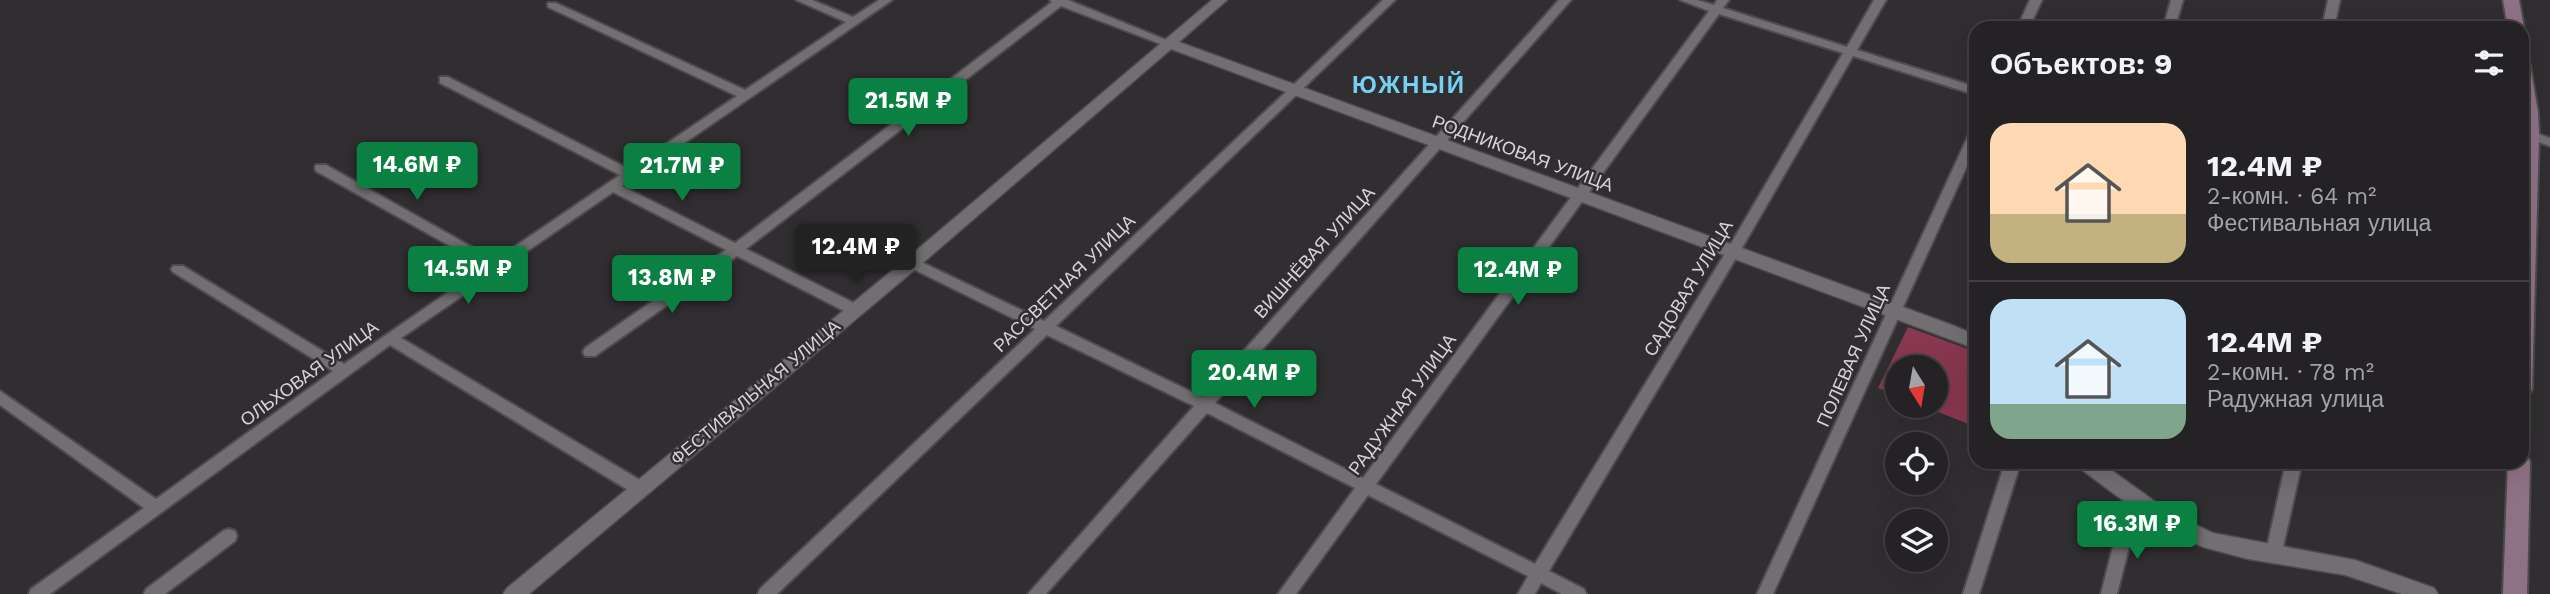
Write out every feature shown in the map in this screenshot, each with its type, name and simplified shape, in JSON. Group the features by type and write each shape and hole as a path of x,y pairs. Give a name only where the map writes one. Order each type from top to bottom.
{"main road":[{"path":"2511,0 2515,21"},
{"path":"2529,106 2529,167"},
{"path":"2515,594 2519,469"}],"street":[{"path":"802,0 855,22"},
{"name":"ОЛЬХОВАЯ УЛИЦА","path":"37,594 390,338 886,0"},
{"name":"ФЕСТИВАЛЬНАЯ УЛИЦА","path":"514,594 912,263 1220,0"},
{"name":"РАССВЕТНАЯ УЛИЦА","path":"766,594 1389,0"},
{"name":"ВИШНЁВАЯ УЛИЦА","path":"1036,594 1565,0"},
{"path":"1686,0 1720,5 1969,89"},
{"name":"САДОВАЯ УЛИЦА","path":"1526,594 1732,253 1880,0"},
{"path":"2026,21 2036,0"},
{"path":"2171,21 2177,0"},
{"path":"2330,21 2334,0"},
{"path":"590,352 735,250 1059,1"},
{"name":"РОДНИКОВАЯ УЛИЦА","path":"1059,1 1732,253 1895,309 1969,339"},
{"path":"552,5 747,96"},
{"name":"РАДУЖНАЯ УЛИЦА","path":"1286,594 1720,5"},
{"path":"444,80 631,175"},
{"path":"2530,135 2550,142"},
{"name":"ПОЛЕВАЯ УЛИЦА","path":"1765,594 1969,147"},
{"path":"321,168 496,266"},
{"path":"613,187 855,310"},
{"path":"912,263 1203,404 1578,594"},
{"path":"178,269 344,371"},
{"path":"390,338 639,488"},
{"path":"0,397 155,507"},
{"path":"1971,594 2011,469"},
{"path":"2095,469 2144,507 2196,535 2273,556 2346,566 2427,594"},
{"path":"2273,556 2292,469"},
{"path":"2109,594 2130,511 2144,507"},
{"path":"152,594 229,536"}],"shaded area":[{"path":"1908,327 1969,349 1969,424 1948,416 1948,355 1894,355"},
{"path":"1885,374 1885,391 1878,388"}],"district":[{"name":"ЮЖНЫЙ","path":"1409,85"}]}
